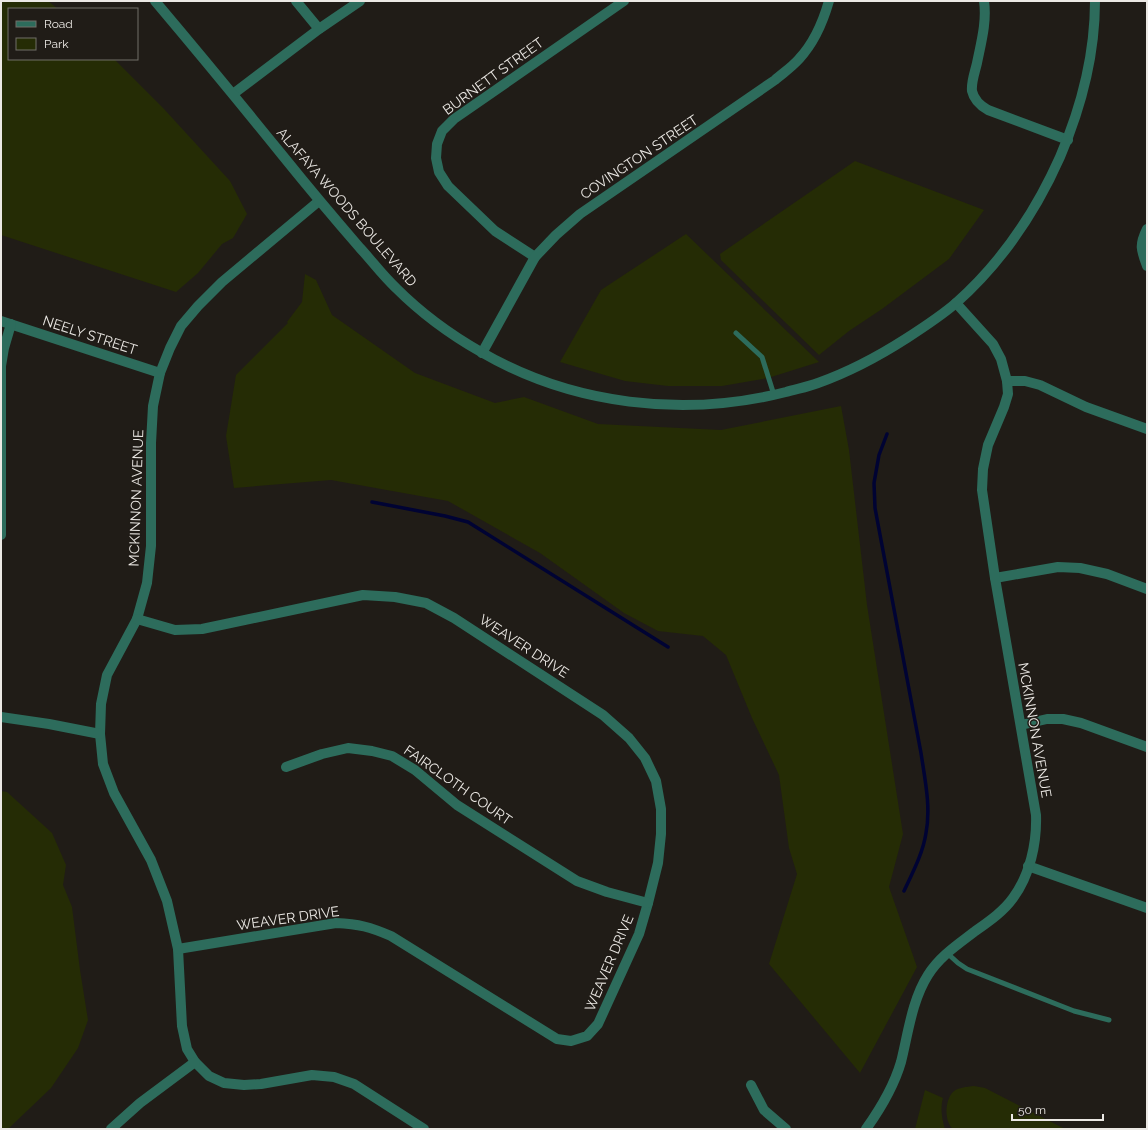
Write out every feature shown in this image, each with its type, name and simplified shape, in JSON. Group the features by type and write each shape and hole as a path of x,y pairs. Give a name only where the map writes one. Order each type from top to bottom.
{"street":[{"name":"ALAFAYA WOODS BOULEVARD","path":"155,1 233,94 319,201 395,287 426,315 482,353 521,373 555,385 615,400 662,405 712,405 762,398 817,384 859,366 892,348 956,303 1003,253 1019,231 1051,178 1068,140 1083,91 1092,40 1094,1"},
{"path":"296,1 319,29"},
{"path":"233,94 319,29 360,1"},
{"name":"BURNETT STREET","path":"535,257 495,231 448,186 440,172 436,158 437,144 442,131 454,119 624,1"},
{"name":"COVINGTON STREET","path":"482,353 535,257 556,235 580,214 775,80 799,59 813,41 825,16 829,1"},
{"path":"984,1 985,8 983,34 972,92 979,105 988,110 1068,140"},
{"name":"MCKINNON AVENUE","path":"319,201 222,282 198,306 181,326 160,373 153,406 151,443 151,546 147,583 137,619 107,675 101,704 100,734 103,764 114,793 151,860 167,901 178,949 182,1026 187,1049 195,1062 210,1076 224,1083 244,1085 261,1084 312,1075 334,1077 354,1084 424,1129"},
{"path":"1147,229 1141,250 1147,266"},
{"name":"MCKINNON AVENUE","path":"866,1129 879,1111 898,1070 917,1000 928,976 938,962 947,953 997,915 1012,899 1021,885 1028,866 1034,846 1036,830 1036,815 995,578 982,490 983,469 988,445 1008,394 1007,381 1001,359 992,344 956,303"},
{"name":"NEELY STREET","path":"1,321 160,373"},
{"path":"1,535 1,366 4,348 11,324"},
{"path":"1007,381 1025,381 1040,385 1086,407 1147,429"},
{"path":"995,578 1058,567 1080,568 1107,574 1147,589"},
{"name":"WEAVER DRIVE","path":"137,619 175,630 202,629 363,595 395,597 426,603 454,618 603,715 629,738 645,758 656,781 662,809 658,863 639,934 598,1024 587,1036 571,1041 557,1039 391,936 374,928 354,924 336,923 178,949"},
{"path":"1,717 49,724 100,734"},
{"path":"1021,725 1047,719 1063,719 1080,723 1147,747"},
{"name":"FAIRCLOTH COURT","path":"286,767 322,754 348,748 372,751 392,756 414,770 457,805 577,881 607,892 648,902"},
{"path":"1028,866 1147,908"},
{"path":"111,1129 140,1103 195,1062"},
{"path":"751,1085 764,1110 786,1129"}],"lane":[{"path":"736,333 762,357 774,395"},
{"path":"947,953 967,969 1074,1011 1109,1020"}],"green space":[{"path":"1,1 48,1 57,8 8,8 8,60 115,60 164,109 230,181 247,214 233,238 222,244 198,273 176,292 1,235"},
{"path":"855,161 984,210 949,259 882,309 849,331 819,355 721,260 720,254"},
{"path":"686,234 819,362 768,378 722,386 668,386 625,381 560,362 601,290"},
{"path":"305,274 316,280 332,315 415,373 495,403 524,397 598,424 721,430 841,406 849,450 867,605 903,834 889,887 917,967 860,1073 769,964 797,874 789,848 779,775 752,718 726,655 703,636 658,631 624,613 540,553 448,501 331,480 234,488 226,436 236,375 288,323 287,322 302,302"},
{"path":"1,791 7,792 52,833 66,865 63,885 72,907 88,1020 78,1048 51,1088 8,1129 1,1129"},
{"path":"974,1086 985,1088 1065,1129 953,1129 948,1121 946,1111 948,1101 954,1091"},
{"path":"925,1090 943,1098 942,1114 945,1129 915,1129"}],"waterway":[{"path":"887,434 879,455 874,483 875,508 921,753 928,803 927,823 923,848 904,891"},
{"path":"372,502 468,522 668,647"}]}
